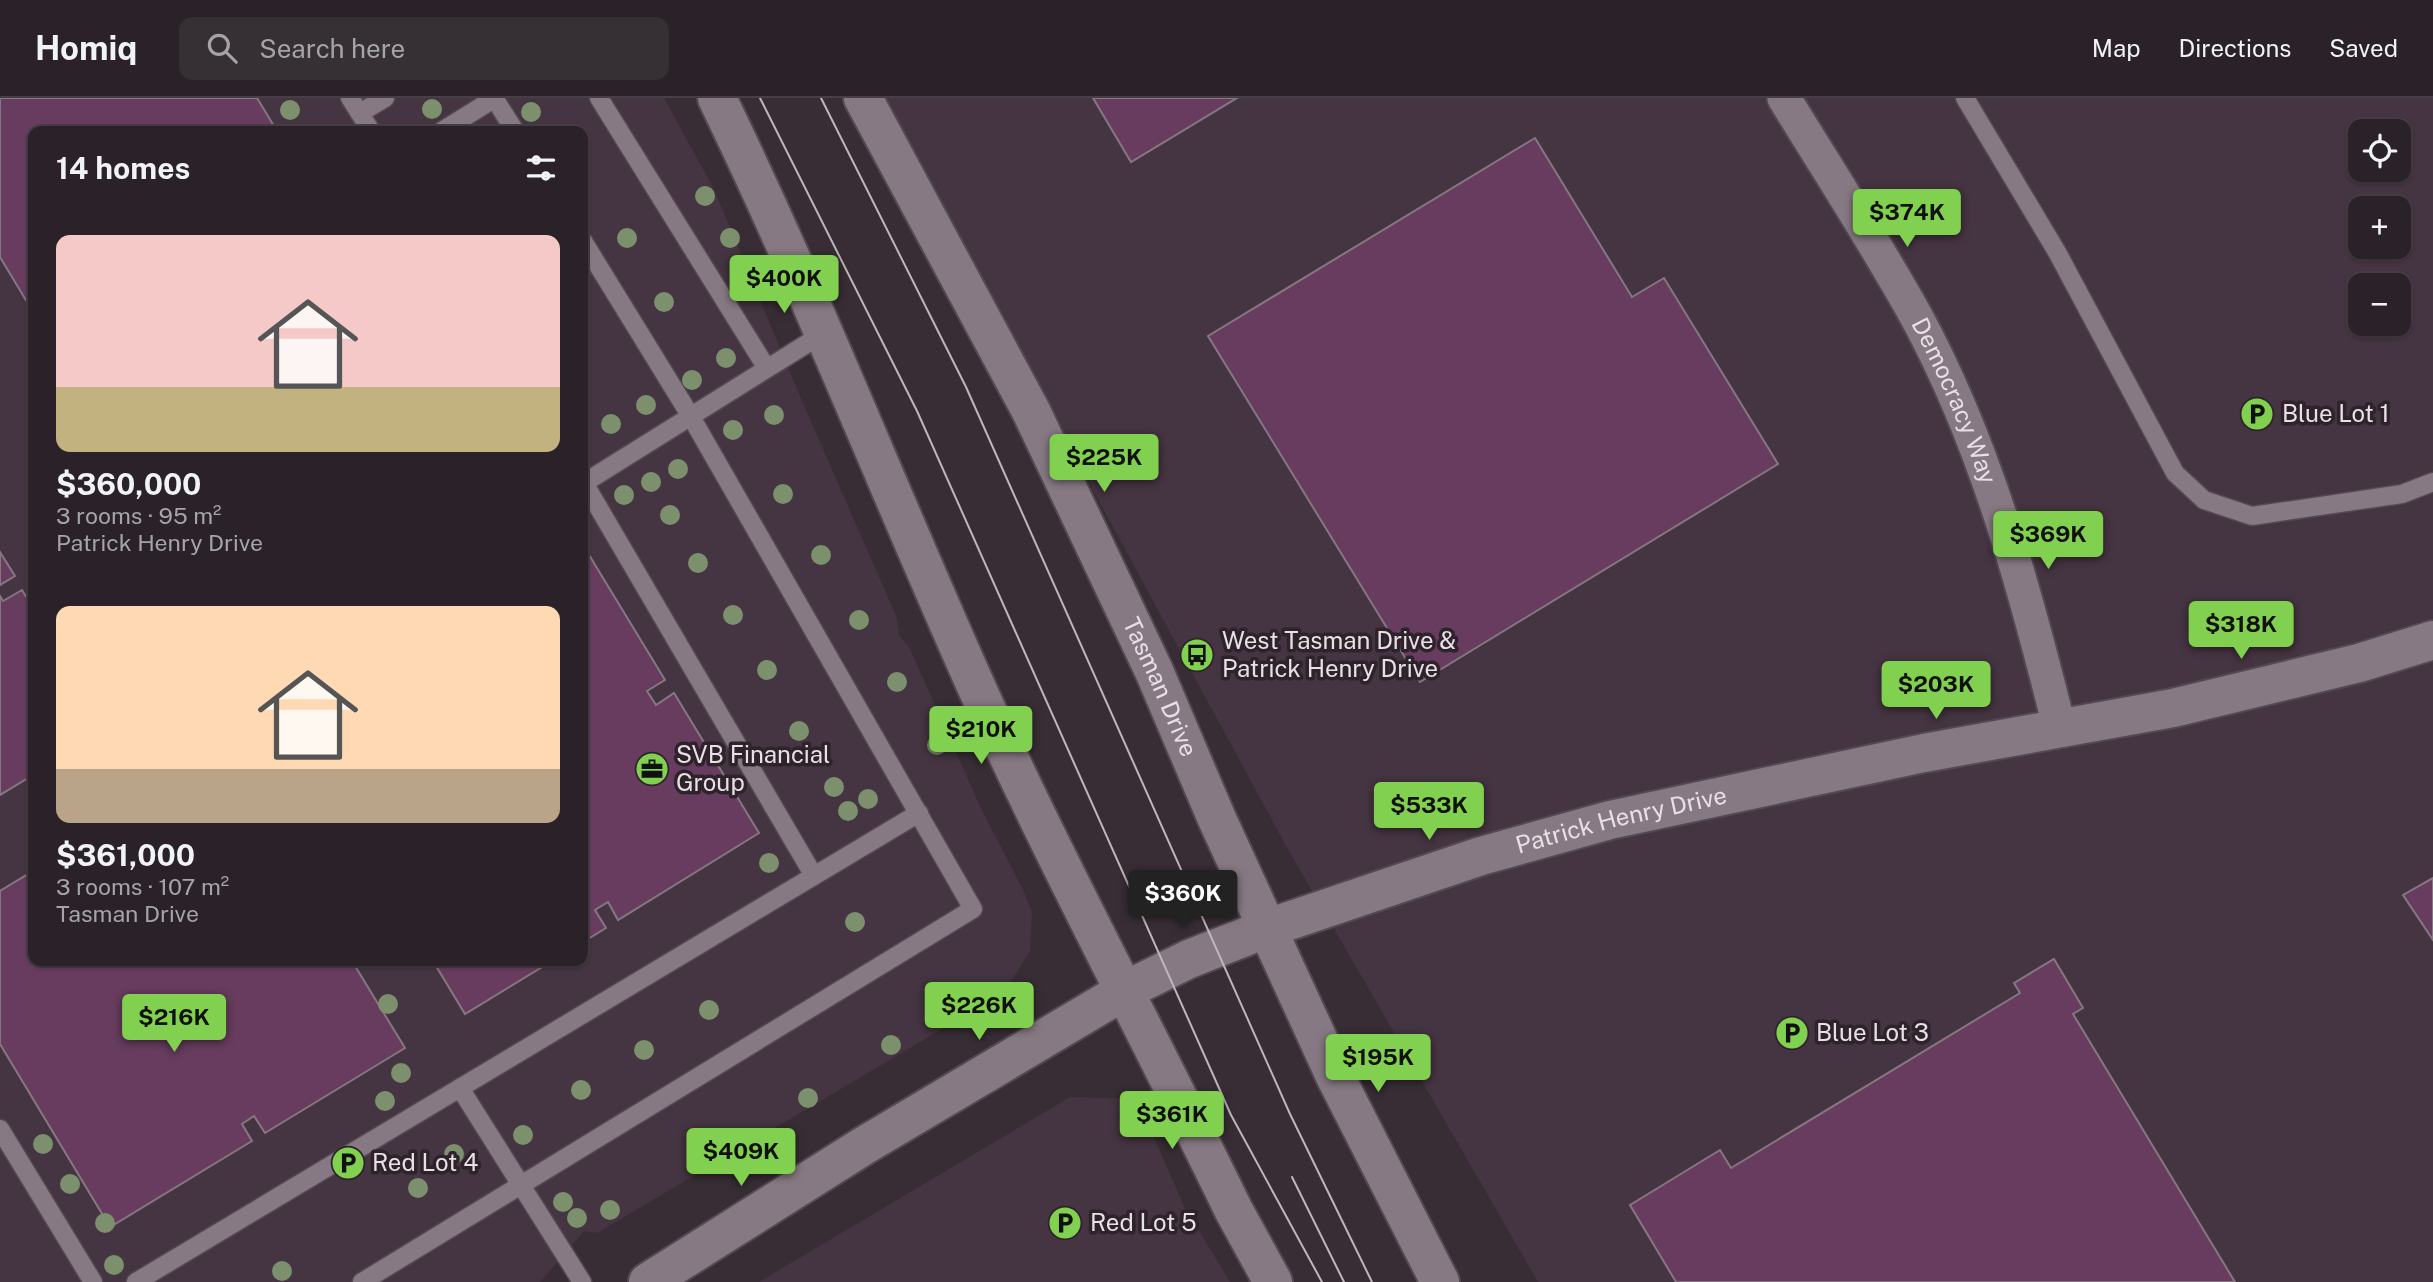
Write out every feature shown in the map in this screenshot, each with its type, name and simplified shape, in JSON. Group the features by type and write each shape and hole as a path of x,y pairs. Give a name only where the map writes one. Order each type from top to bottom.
{"main road":[{"path":"717,98 769,206 898,512 982,699 1233,1209 1273,1282"},
{"name":"Tasman Drive","path":"863,98 1031,411 1154,671 1217,819 1335,1076 1440,1282"},
{"name":"Patrick Henry Drive","path":"648,1282 865,1145 1125,991 1189,959 1268,928 1481,856 1610,820 1924,753 2060,730 2273,684 2359,663 2433,640"}],"street":[{"name":"Democracy Way","path":"1784,98 1916,317 1969,432 2017,563 2060,730"}],"lane":[{"path":"349,98 367,126"},
{"path":"360,113 385,98"},
{"path":"450,126 495,98 512,126"},
{"path":"599,98 766,367"},
{"path":"1965,98 2057,252 2175,473 2204,500 2252,516 2402,494 2433,482"},
{"path":"362,1282 973,909 691,415 588,249"},
{"path":"588,479 824,333"},
{"path":"588,491 814,876"},
{"path":"136,1282 919,813"},
{"path":"460,1088 582,1282"},
{"path":"0,1129 93,1282"}],"shaded area":[{"path":"0,98 664,98 714,189 802,401 897,618 899,635 910,649 979,804 1025,894 1032,912 1030,951 1010,983 993,999 597,1233 584,1231 540,1282 0,1282"},
{"path":"880,98 2433,98 2433,1282 1538,1282 1285,844"},
{"path":"1070,1097 1137,1099 1184,1206 1230,1282 759,1282"}],"building":[{"path":"0,98 257,98 274,126 28,126 28,304 0,257"},
{"path":"1093,98 1237,98 1131,162"},
{"path":"1535,138 1632,297 1664,278 1778,464 1420,682 1208,336"},
{"path":"0,552 15,576 0,585"},
{"name":"SVB Financial Group","path":"588,553 665,680 647,691 656,705 674,693 759,833 618,920 608,902 595,910 606,928 588,939"},
{"path":"22,590 28,600 28,778 0,795 0,596 3,601"},
{"path":"28,874 28,966 355,966 405,1048 265,1133 254,1116 242,1124 252,1141 110,1227 0,1044 0,891"},
{"path":"2433,878 2433,940 2403,895"},
{"path":"2054,959 2083,1008 2073,1014 2235,1282 1676,1282 1630,1205 1720,1150 1731,1168 2020,993 2014,983"},
{"path":"436,966 544,966 465,1014"}],"tram line":[{"path":"760,98 917,411 1231,1115 1322,1282"},
{"path":"821,98 966,387 1290,1114 1372,1282"},
{"path":"1292,1177 1344,1282"}],"place":[{"name":"Blue Lot 1","path":"2257,414"},
{"name":"West Tasman Drive & Patrick Henry Drive","path":"1197,655"},
{"name":"SVB Financial Group","path":"652,769"},
{"name":"Blue Lot 3","path":"1792,1033"},
{"name":"Red Lot 4","path":"348,1163"},
{"name":"Red Lot 5","path":"1065,1223"}]}
